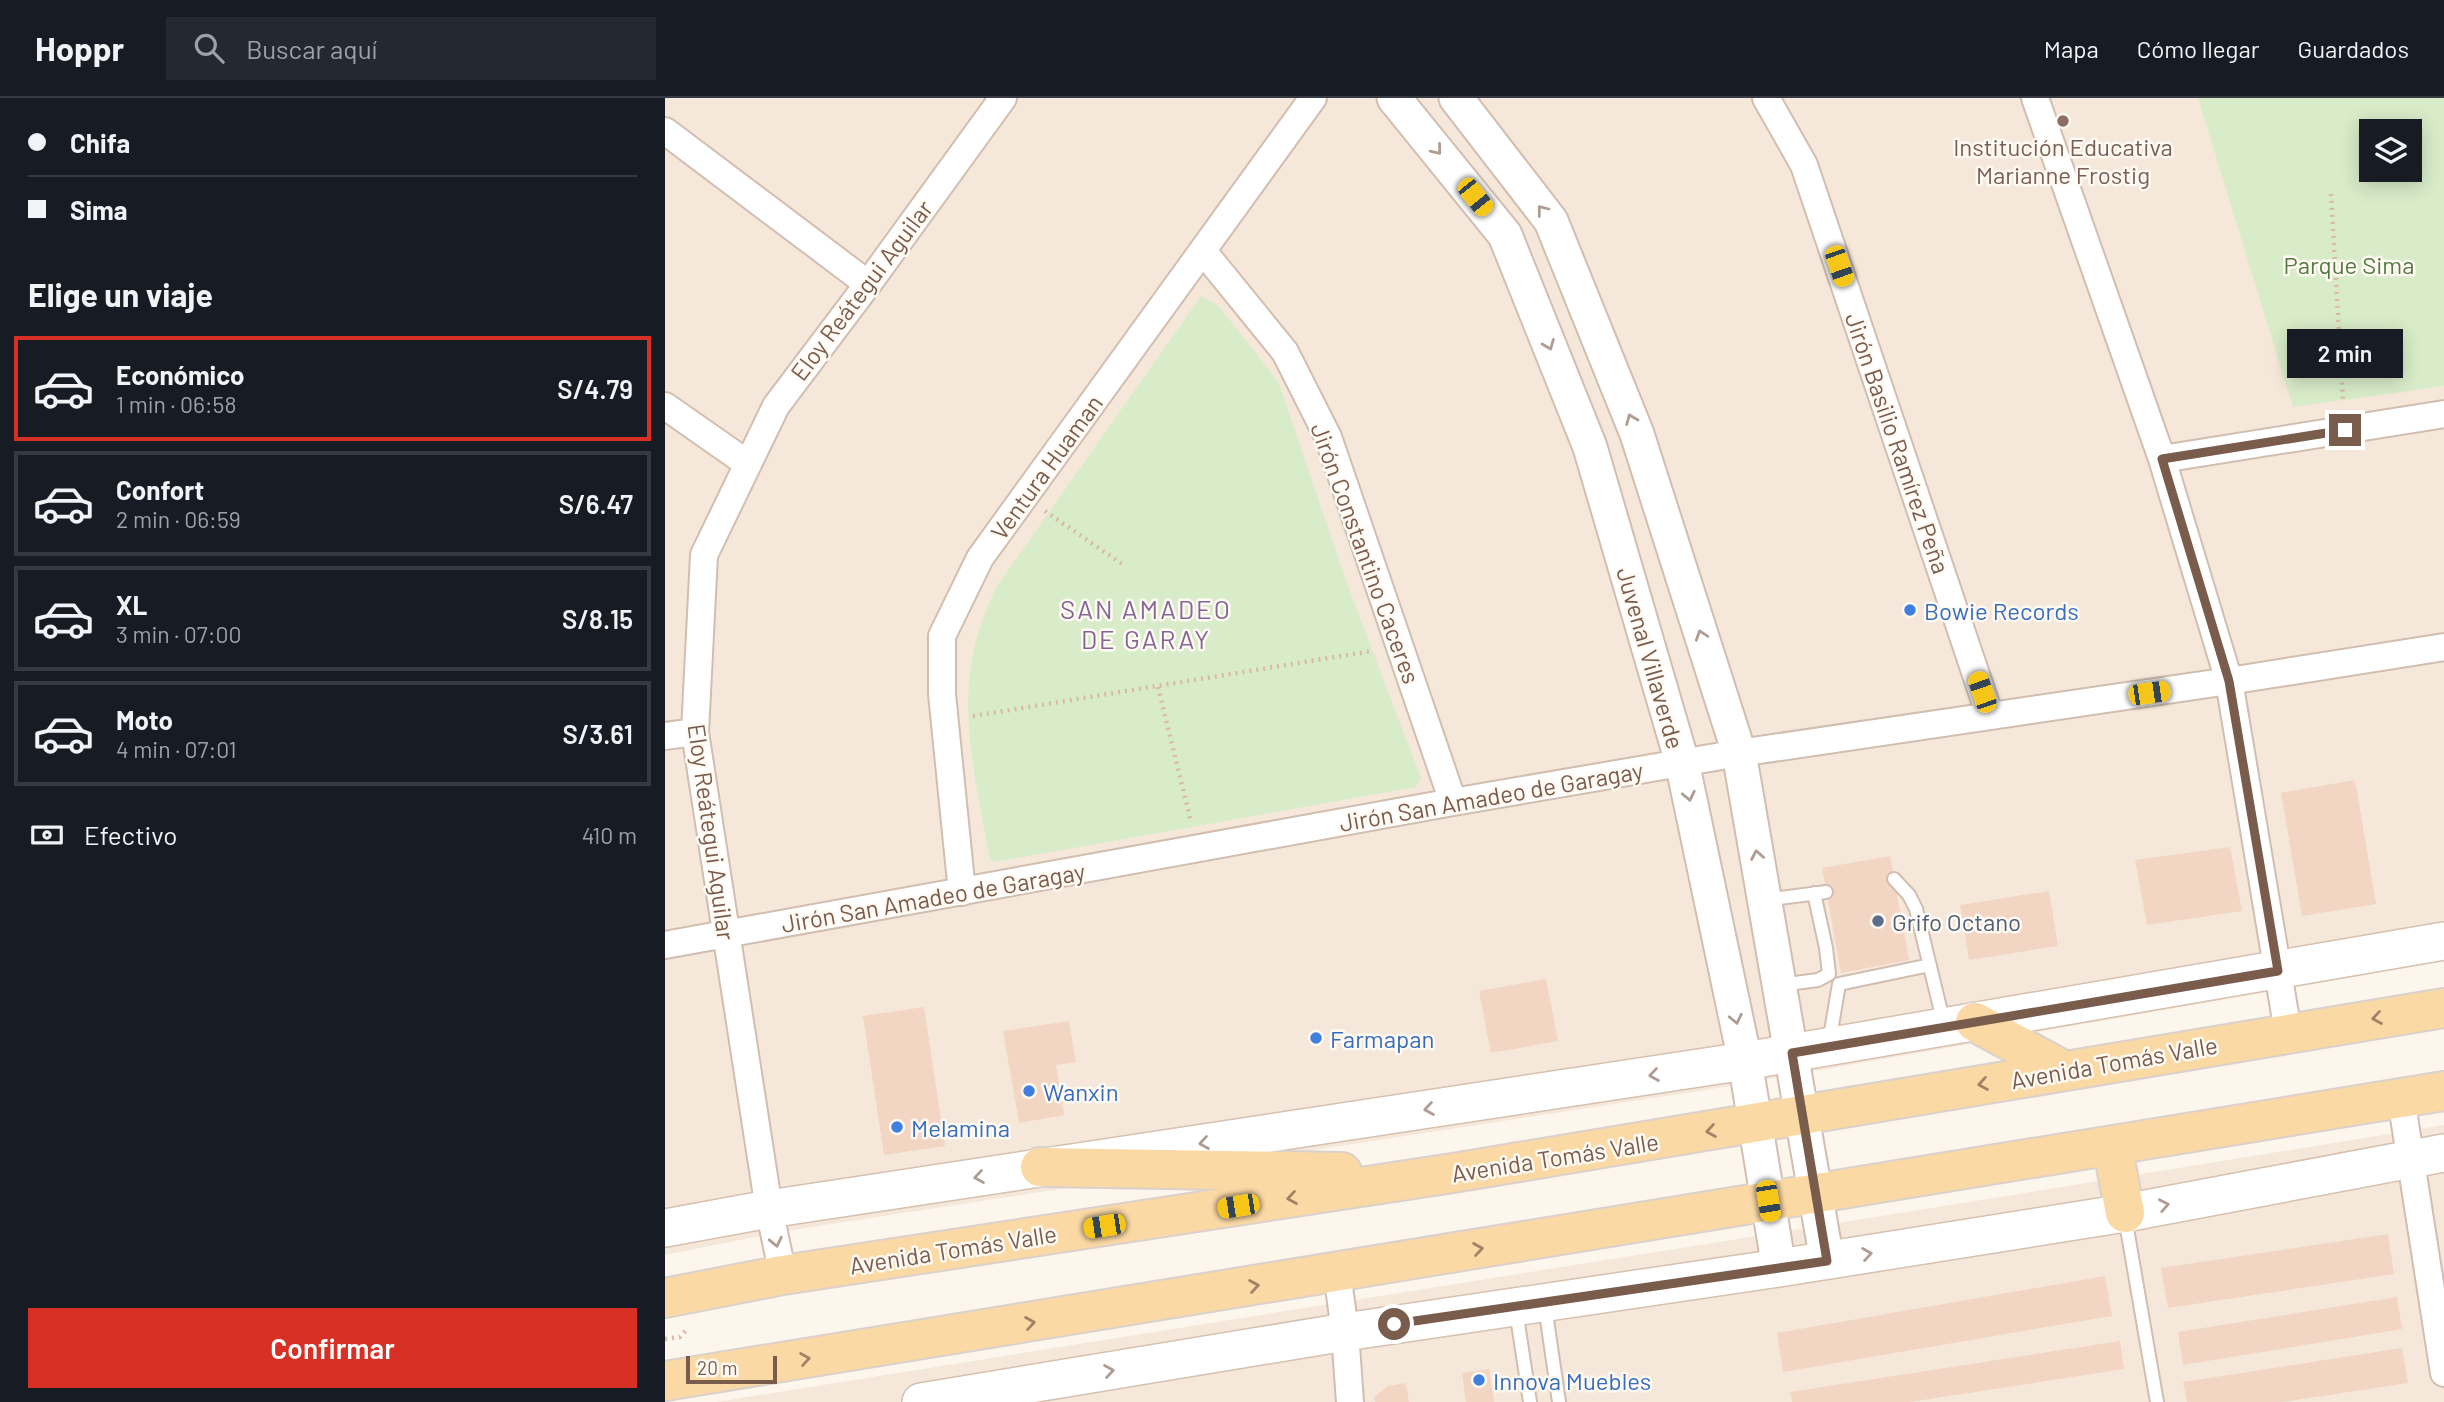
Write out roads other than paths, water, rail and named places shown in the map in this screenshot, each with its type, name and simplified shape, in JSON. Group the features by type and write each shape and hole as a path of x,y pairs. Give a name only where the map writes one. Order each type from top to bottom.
{"main road":[{"path":"665,1227 1040,1167 1745,1061 2444,941"},
{"name":"Avenida Tomás Valle","path":"665,1298 783,1275 1453,1173 2444,1008"},
{"path":"1960,1025 2063,1070"},
{"path":"665,1381 2444,1091"},
{"path":"2112,1145 2125,1213"},
{"path":"921,1402 1345,1332 1827,1261 2125,1213 2428,1155"},
{"path":"1040,1167 1453,1173"}],"street":[{"name":"Ventura Huaman","path":"962,892 944,721 942,636 980,558 1313,98"},
{"name":"Juvenal Villaverde","path":"1394,98 1505,235 1590,447 1682,762 1745,1061 1779,1268"},
{"path":"1456,98 1551,221 1637,434 1739,753 1827,1261"},
{"name":"Jirón Basilio Ramírez Peña","path":"1766,98 1804,164 1990,716"},
{"path":"2035,98 2162,459 2229,681 2288,1032"},
{"name":"Eloy Reátegui Aguilar","path":"783,1275 769,1209 695,732 704,555 776,406 868,284 990,102"},
{"path":"665,131 868,284"},
{"name":"Jirón Constantino Caceres","path":"1203,251 1285,352 1328,437 1453,802"},
{"path":"665,406 748,464"},
{"path":"2162,459 2444,414"},
{"name":"Jirón San Amadeo de Garagay","path":"665,945 1682,762 2444,647"},
{"path":"665,736 695,732"},
{"path":"2402,1098 2428,1155 2444,1367"},
{"path":"1337,1272 1350,1402"}],"lane":[{"path":"1894,879 1909,895 1916,909 1930,965 1960,1025"},
{"path":"1765,900 1820,892 1829,974 1839,984"},
{"path":"1839,984 1930,965"},
{"path":"1780,985 1818,980 1829,974"},
{"path":"1829,1047 1839,984"},
{"path":"2125,1213 2157,1402"},
{"path":"1530,1304 1530,1402"},
{"path":"1530,1304 1559,1402"}],"place":[{"name":"Institución Educativa Marianne Frostig","path":"2063,121"},
{"name":"Bowie Records","path":"1910,610"},
{"name":"Grifo Octano","path":"1878,921"},
{"name":"Farmapan","path":"1316,1038"},
{"name":"Wanxin","path":"1029,1091"},
{"name":"Melamina","path":"897,1127"},
{"name":"Innova Muebles","path":"1479,1380"}],"district":[{"name":"SAN AMADEO DE GARAY","path":"1146,623"}],"park label":[{"name":"Parque Sima","path":"2349,264"}]}
